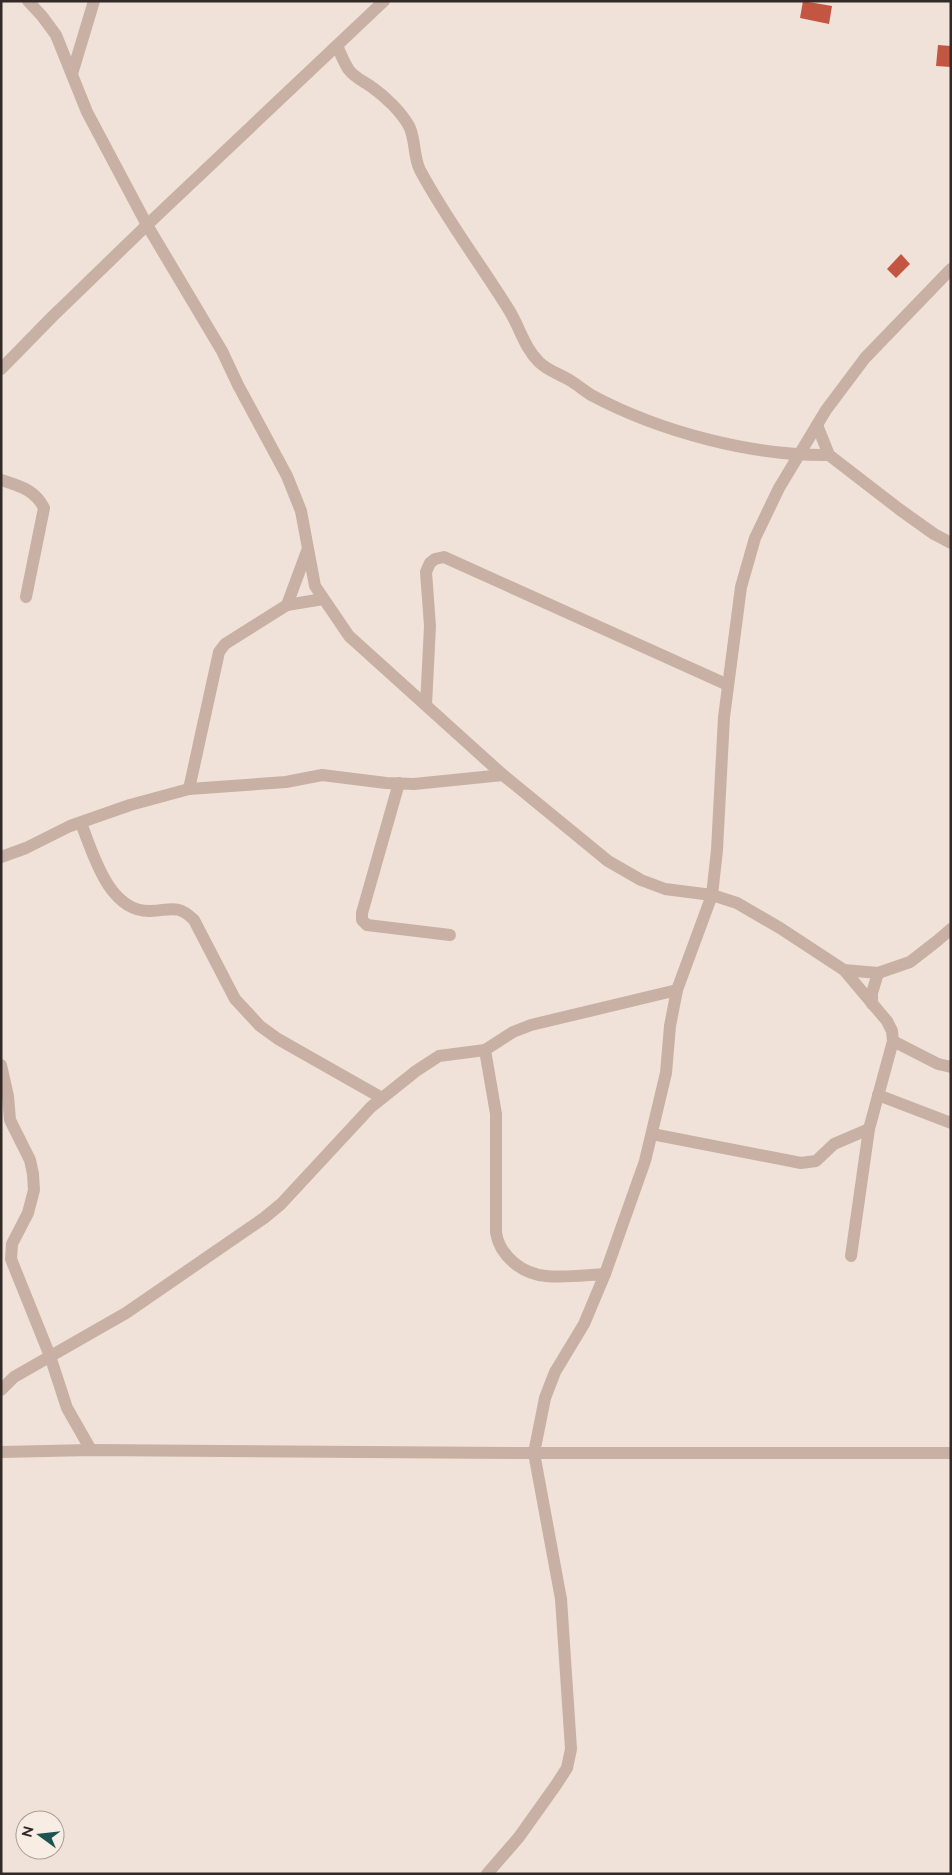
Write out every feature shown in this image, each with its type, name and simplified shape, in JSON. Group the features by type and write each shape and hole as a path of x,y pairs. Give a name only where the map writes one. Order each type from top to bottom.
{"street":[{"path":"28,1 56,35 87,112 147,225 222,351 287,476 301,511 315,586 349,636 502,774 608,861 633,876 665,889 712,895 737,903 844,970 887,1021 892,1031 893,1041 869,1129 851,1256"},
{"path":"72,74 94,1"},
{"path":"1,369 147,225 384,1"},
{"path":"337,46 349,70 387,100 408,124 420,168 457,232 511,313 525,343 547,370 570,380 591,395 664,427 753,449 799,455 829,455"},
{"path":"487,1874 520,1837 556,1785 567,1768 571,1749 561,1599 534,1453 545,1398 555,1372 584,1324 605,1274 645,1161 666,1073 670,1026 677,990 712,895 717,850 724,717 741,587 755,538 779,488 826,410 865,358 951,269"},
{"path":"817,425 829,455 899,509 934,534 951,543"},
{"path":"1,480 24,487 40,500 44,508 26,597"},
{"path":"287,605 308,550"},
{"path":"426,705 430,626 426,572 430,563 435,559 444,558 728,685"},
{"path":"189,789 220,652 225,644 287,605 323,599"},
{"path":"1,857 81,823 130,805 189,789 286,782 322,775 414,784 502,774"},
{"path":"399,783 362,913 362,920 367,925 450,936"},
{"path":"81,823 100,873 113,891 127,904 140,910 176,908 194,920 235,1000 260,1026 278,1039 382,1098"},
{"path":"844,970 878,973 910,962 951,929"},
{"path":"872,1004 872,993 878,973"},
{"path":"1,1390 14,1377 126,1313 264,1218 281,1204 371,1107 416,1071 439,1056 485,1050 513,1032 530,1025 677,990"},
{"path":"893,1041 938,1064 951,1067"},
{"path":"485,1050 496,1114 496,1233 498,1243 518,1266 533,1273 546,1276 605,1274"},
{"path":"1,1066 8,1096 10,1120 30,1160 34,1190 28,1213 12,1244 11,1259 50,1356 67,1408 91,1450"},
{"path":"878,1095 951,1122"},
{"path":"652,1134 800,1163 816,1161 834,1144 869,1129"},
{"path":"1,1452 91,1450 951,1454"}],"building":[{"path":"803,1 832,6 829,24 800,18"},
{"path":"938,45 951,46 951,67 936,66"},
{"path":"901,254 910,264 896,278 887,269"}]}
